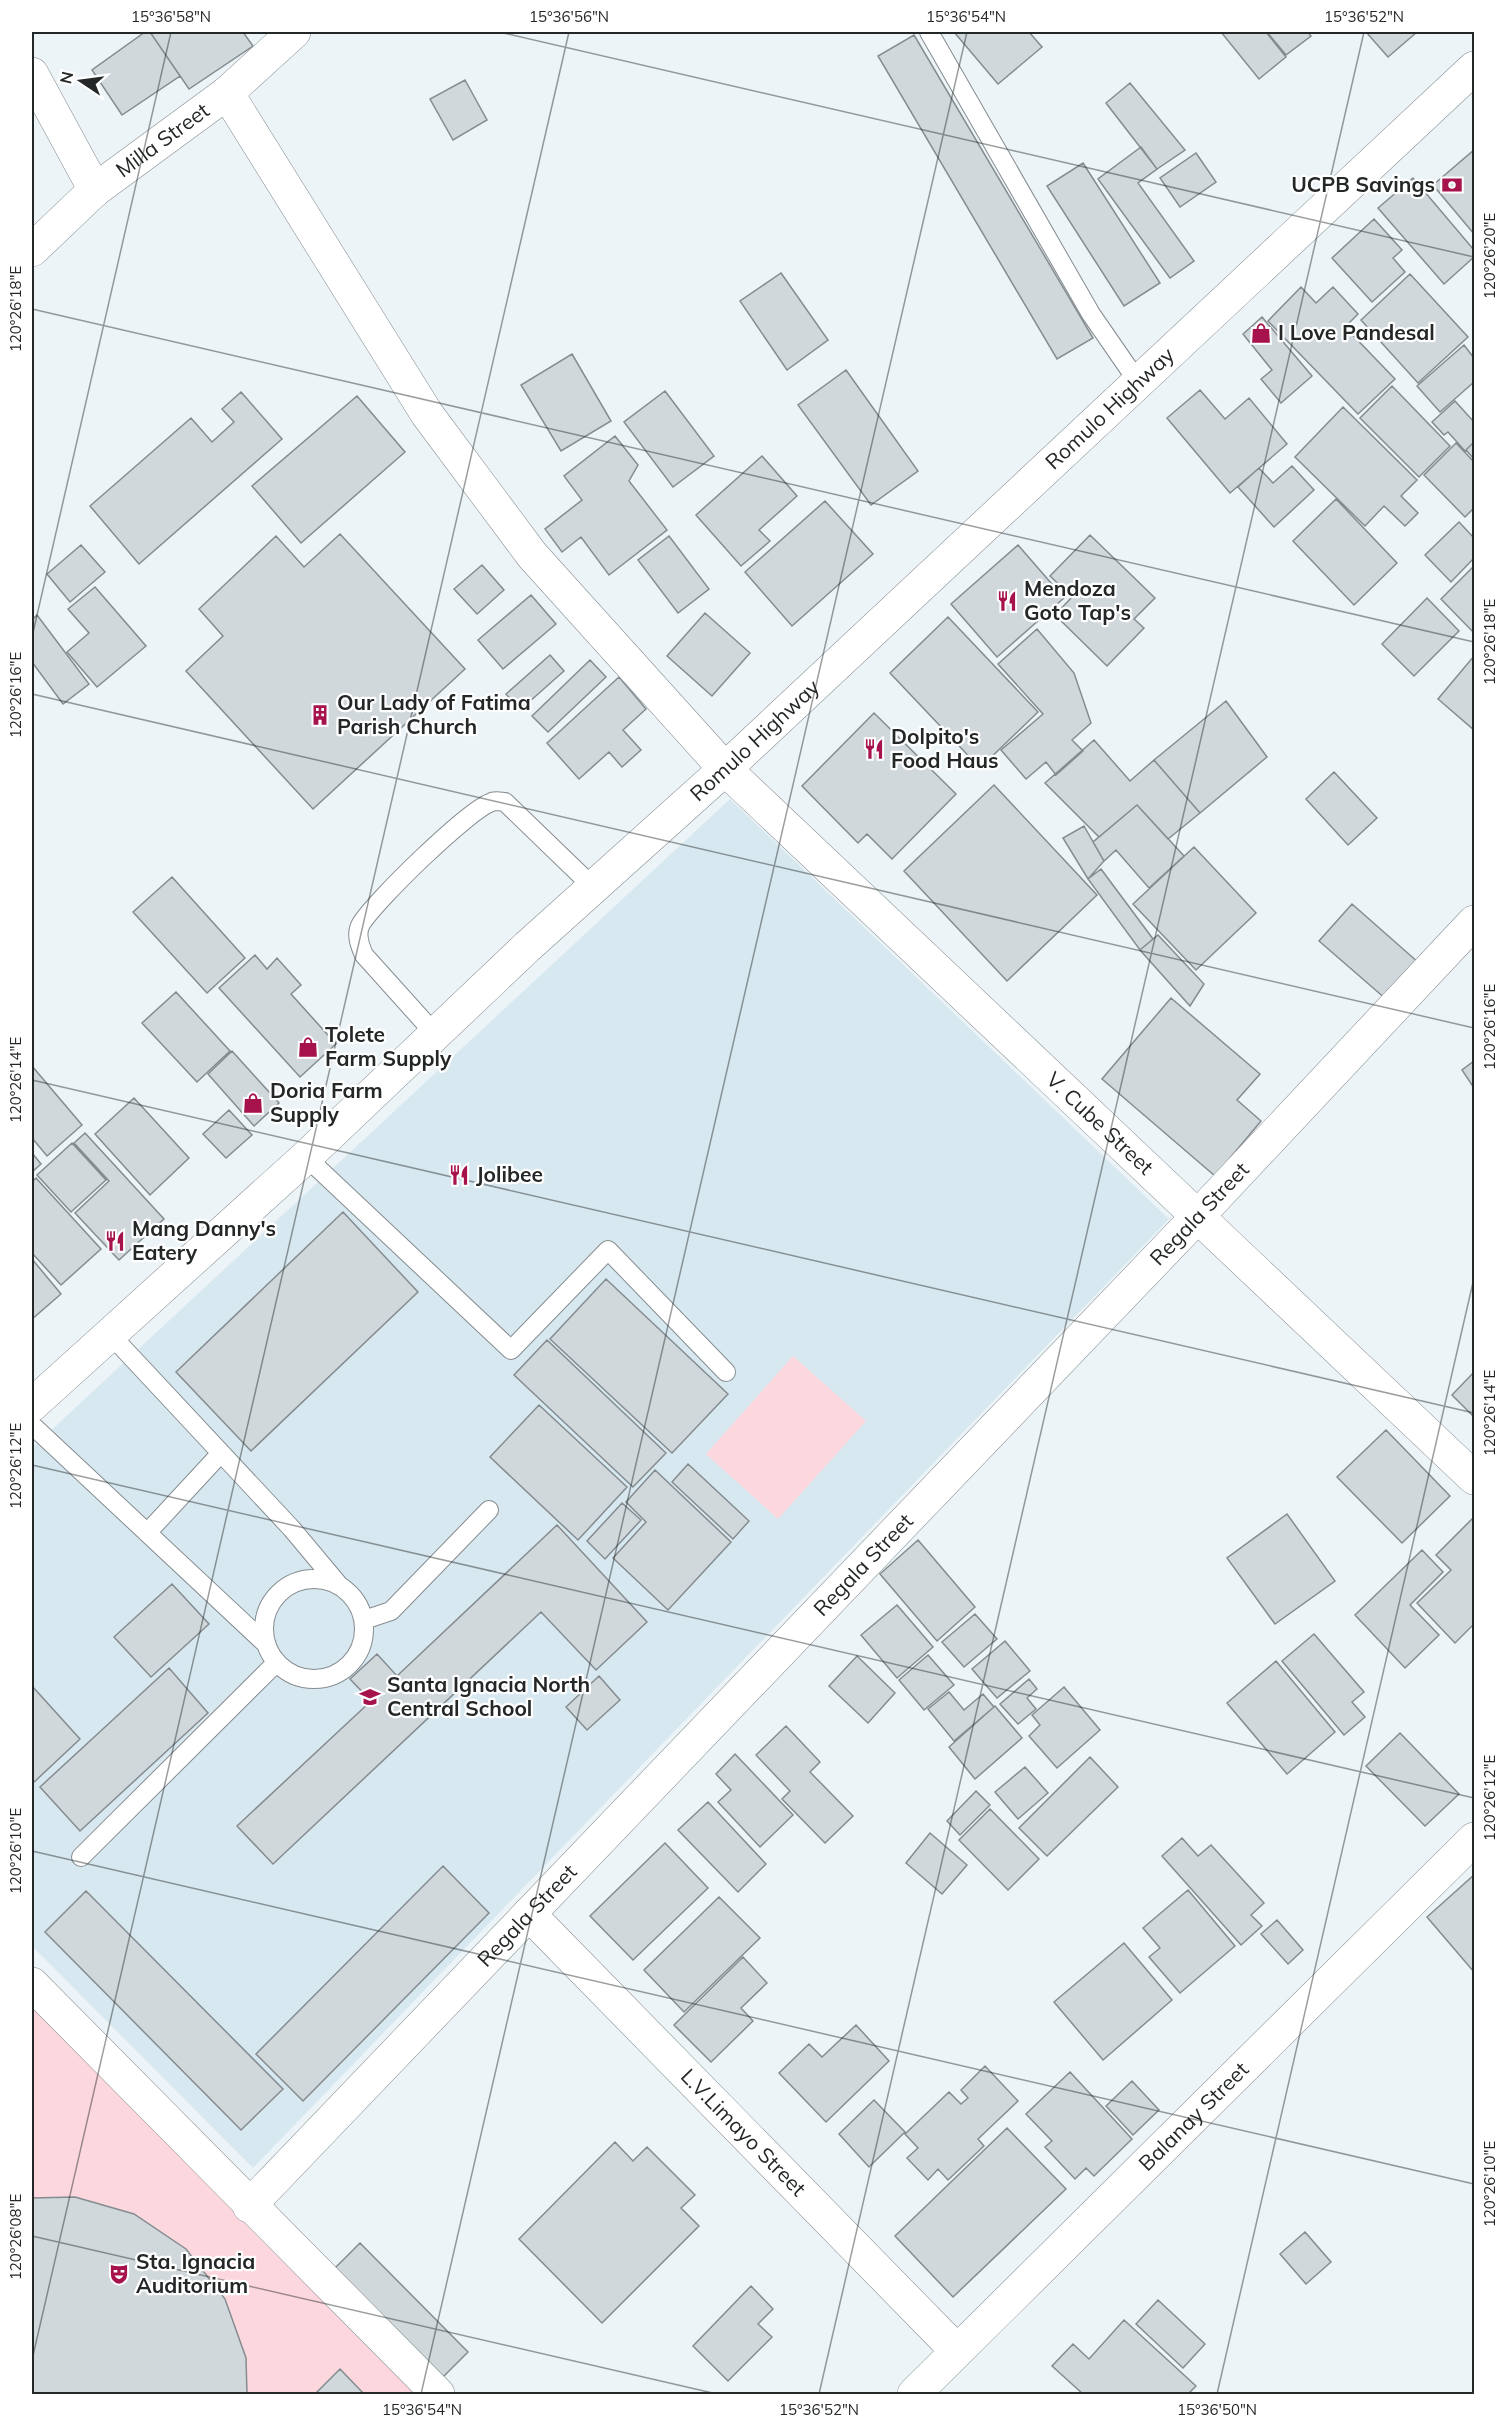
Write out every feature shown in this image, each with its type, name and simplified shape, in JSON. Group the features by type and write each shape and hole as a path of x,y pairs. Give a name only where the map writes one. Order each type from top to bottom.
{"main road":[{"name":"Milla Street","path":"32,250 95,190 227,93 294,32"},
{"name":"Romulo Highway","path":"32,1405 306,1157 593,887 725,769 1474,68"},
{"path":"32,74 95,190"},
{"name":"V. Cube Street","path":"227,93 428,414 532,555 725,769 1199,1215 1474,1478"},
{"name":"Regala Street","path":"249,2205 1199,1215 1474,922"},
{"name":"Balanay Street","path":"914,2394 1474,1839"},
{"name":"L.V.Limayo Street","path":"528,1914 957,2351"},
{"path":"32,1984 438,2394"}],"lane":[{"path":"928,32 1091,314 1138,382"},
{"path":"435,1034 364,955 358,942 359,926 394,886 460,823 492,801 505,802 593,887"},
{"path":"306,1157 511,1350 608,1250 726,1372"},
{"path":"32,1425 267,1645 277,1662 298,1676 324,1679 347,1668 362,1646 364,1620 353,1597 338,1584 292,1529 109,1333"},
{"path":"147,1533 221,1453"},
{"path":"364,1620 391,1611 489,1510"},
{"path":"267,1645 265,1625 270,1606 282,1590 300,1580 319,1579 338,1584"},
{"path":"81,1857 277,1662"}],"shaded area":[{"name":"Santa Ignacia North Central School","path":"730,799 1169,1219 253,2168 32,1946 32,1448"},
{"path":"793,1356 866,1421 778,1519 706,1454"},
{"path":"32,1987 433,2394 32,2394"}],"building":[{"path":"145,32 150,32 180,76 122,115 92,70"},
{"path":"150,32 243,32 253,46 189,89"},
{"path":"954,32 1029,32 1042,47 998,84"},
{"path":"1221,32 1266,32 1286,57 1259,79"},
{"path":"1267,32 1308,32 1311,36 1286,55"},
{"path":"1366,32 1417,32 1388,57"},
{"path":"914,35 1093,338 1057,359 878,56"},
{"path":"465,80 487,120 453,140 430,99"},
{"path":"1130,83 1185,150 1157,169 1106,103"},
{"path":"1141,147 1157,169 1138,183 1194,261 1170,278 1098,179"},
{"path":"1474,150 1474,234 1433,185"},
{"path":"1196,153 1216,182 1180,207 1160,178"},
{"path":"1083,163 1160,283 1124,306 1047,186"},
{"path":"1413,178 1474,250 1474,257 1444,284 1378,208"},
{"path":"1374,219 1402,250 1393,258 1405,272 1372,302 1332,258"},
{"path":"781,273 828,340 787,370 740,301"},
{"path":"1410,274 1468,337 1418,383 1361,320"},
{"path":"1301,287 1316,303 1333,287 1358,314 1345,327 1395,379 1358,414 1268,321"},
{"path":"1262,317 1312,376 1281,403 1261,379 1272,370 1243,334"},
{"path":"1464,345 1474,358 1474,382 1440,412 1417,386"},
{"path":"572,354 611,421 561,451 521,385"},
{"path":"846,370 918,471 871,505 798,405"},
{"path":"1392,386 1450,446 1419,477 1360,418"},
{"path":"1200,390 1225,419 1249,398 1287,444 1230,493 1167,418"},
{"path":"665,391 714,456 673,487 624,422"},
{"path":"241,392 282,439 139,564 90,506 191,418 212,442 234,422 222,409"},
{"path":"357,396 405,452 301,543 252,486"},
{"path":"1455,401 1474,422 1474,442 1465,451 1448,432 1444,435 1432,422"},
{"path":"1343,407 1417,480 1401,496 1418,513 1405,526 1384,506 1365,526 1295,457"},
{"path":"615,436 638,465 629,481 667,530 609,575 581,537 562,552 545,529 582,500 564,476"},
{"path":"1474,442 1474,459 1466,450"},
{"path":"1456,443 1474,462 1474,508 1465,517 1424,475"},
{"path":"762,456 797,496 759,530 770,541 741,566 696,515"},
{"path":"1292,466 1314,490 1274,527 1238,487 1259,468 1273,483"},
{"path":"1336,499 1397,563 1354,605 1293,541"},
{"path":"825,501 873,554 792,626 745,572"},
{"path":"1459,522 1474,538 1474,558 1451,582 1425,555"},
{"name":"Our Lady of Fatima Parish Church","path":"340,534 465,669 313,809 186,671 223,636 199,609 276,536 304,567"},
{"path":"1090,535 1155,598 1134,619 1144,628 1107,666 1055,615 1072,597 1050,576"},
{"path":"669,536 709,589 678,613 638,560"},
{"path":"81,545 105,572 70,602 47,574"},
{"name":"Mendoza Goto Tap's","path":"1018,545 1064,598 997,657 951,604"},
{"path":"482,565 504,590 477,614 454,589"},
{"path":"1474,566 1474,633 1441,599"},
{"path":"95,587 146,646 97,687 67,652 89,633 68,609"},
{"path":"531,595 556,624 503,669 478,640"},
{"path":"1427,598 1459,631 1414,676 1382,644"},
{"path":"705,613 750,653 712,696 667,656"},
{"path":"37,615 89,684 63,704 32,662 32,620"},
{"path":"948,617 1038,712 980,768 890,673"},
{"path":"1037,629 1074,673 1091,723 1072,740 1083,751 1056,775 1046,762 1026,779 1001,750 1043,714 998,664"},
{"path":"550,655 564,671 520,710 506,694"},
{"path":"1474,656 1474,730 1438,699"},
{"path":"590,660 606,677 548,732 532,716"},
{"path":"619,677 646,709 623,730 641,750 622,767 609,752 579,779 547,743"},
{"path":"1226,701 1267,757 1200,813 1154,760"},
{"name":"Dolpito's Food Haus","path":"874,713 956,794 892,859 867,834 858,843 802,786"},
{"path":"1094,740 1130,781 1154,760 1200,813 1168,839 1137,805 1099,837 1045,783"},
{"path":"1334,772 1377,818 1348,845 1306,799"},
{"path":"994,785 1097,895 1007,981 904,871"},
{"path":"1137,805 1184,856 1149,888 1116,850 1104,861 1093,842"},
{"path":"1084,826 1104,861 1088,879 1063,838"},
{"path":"1194,847 1256,913 1196,970 1133,904"},
{"path":"1101,869 1153,939 1140,950 1088,879"},
{"path":"172,877 245,958 207,993 133,912"},
{"path":"1352,904 1419,963 1387,1000 1319,941"},
{"path":"1158,935 1204,984 1190,1006 1140,950"},
{"path":"255,955 267,969 277,958 301,985 291,994 336,1044 300,1077 219,988"},
{"path":"176,992 230,1051 197,1082 142,1023"},
{"path":"1171,998 1260,1074 1237,1100 1261,1121 1215,1176 1102,1079"},
{"path":"232,1051 279,1103 254,1126 208,1074"},
{"path":"1474,1061 1474,1088 1462,1070"},
{"path":"32,1066 82,1125 47,1156 32,1138"},
{"path":"134,1098 189,1158 150,1195 95,1134"},
{"path":"229,1110 252,1135 226,1158 203,1134"},
{"path":"85,1133 164,1219 119,1260 75,1213 109,1181 74,1143"},
{"path":"72,1143 106,1180 71,1212 37,1175"},
{"path":"32,1153 41,1164 32,1172"},
{"path":"36,1178 101,1249 61,1285 32,1253 32,1182"},
{"path":"343,1212 418,1292 251,1451 176,1372"},
{"path":"32,1259 61,1294 32,1319"},
{"path":"606,1279 728,1394 672,1453 550,1339"},
{"path":"547,1340 666,1453 633,1487 514,1375"},
{"path":"1474,1372 1474,1417 1452,1395"},
{"path":"539,1405 627,1487 578,1540 490,1457"},
{"path":"1386,1430 1450,1496 1402,1543 1337,1477"},
{"path":"688,1464 749,1521 733,1539 672,1482"},
{"path":"655,1470 731,1542 668,1610 613,1558 646,1522 626,1502"},
{"path":"622,1503 641,1520 605,1559 587,1541"},
{"path":"1287,1514 1335,1581 1275,1624 1227,1558"},
{"path":"1474,1517 1474,1624 1455,1643 1417,1603 1451,1570 1436,1555"},
{"path":"557,1525 647,1622 596,1670 541,1612 273,1864 237,1826 371,1701 350,1679 377,1654 397,1676"},
{"path":"918,1540 975,1607 937,1641 880,1574"},
{"path":"1422,1550 1443,1572 1410,1605 1439,1635 1405,1668 1355,1615"},
{"path":"172,1584 209,1624 151,1677 114,1637"},
{"path":"897,1605 933,1647 897,1678 861,1635"},
{"path":"975,1614 997,1639 964,1667 942,1642"},
{"path":"1314,1634 1364,1692 1352,1702 1365,1717 1344,1735 1282,1661"},
{"path":"1005,1641 1030,1671 997,1698 972,1669"},
{"path":"928,1655 954,1685 924,1710 899,1680"},
{"path":"857,1656 895,1693 868,1723 829,1686"},
{"path":"1276,1661 1335,1732 1287,1774 1227,1703"},
{"path":"169,1668 208,1713 80,1831 40,1787"},
{"path":"599,1676 620,1700 587,1730 566,1707"},
{"path":"1029,1679 1037,1689 1027,1698 1036,1709 1018,1724 1000,1704"},
{"path":"32,1686 80,1739 32,1784"},
{"path":"1064,1687 1100,1730 1057,1768 1029,1736 1040,1725 1032,1715"},
{"path":"949,1692 964,1710 983,1694 994,1707 954,1741 928,1709"},
{"path":"995,1706 1022,1738 975,1779 949,1747"},
{"path":"786,1726 820,1762 810,1772 853,1816 825,1843 782,1799 790,1791 756,1755"},
{"path":"1400,1733 1459,1794 1425,1826 1366,1766"},
{"path":"735,1754 793,1815 760,1847 718,1802 731,1790 716,1774"},
{"path":"1090,1757 1118,1787 1047,1856 1019,1828"},
{"path":"1025,1767 1048,1793 1018,1819 995,1792"},
{"path":"976,1791 990,1805 960,1835 947,1821"},
{"path":"708,1802 766,1864 738,1892 678,1830"},
{"path":"990,1809 1039,1859 1008,1890 959,1840"},
{"path":"930,1833 967,1865 942,1894 906,1863"},
{"path":"1182,1838 1198,1856 1211,1845 1264,1903 1251,1915 1262,1926 1241,1945 1162,1856"},
{"path":"665,1843 708,1888 633,1960 590,1916"},
{"path":"443,1866 489,1913 303,2101 256,2054"},
{"path":"1474,1875 1474,1972 1427,1917"},
{"path":"1188,1890 1235,1946 1180,1993 1149,1957 1160,1948 1143,1928"},
{"path":"86,1891 283,2089 241,2130 45,1932"},
{"path":"719,1897 760,1938 684,2012 644,1970"},
{"path":"1277,1920 1303,1950 1288,1964 1261,1934"},
{"path":"1124,1943 1172,2000 1103,2060 1054,2002"},
{"path":"743,1957 767,1983 741,2008 753,2021 711,2062 674,2025"},
{"path":"856,2025 889,2061 826,2122 779,2073 809,2044 822,2057"},
{"path":"985,2066 1018,2101 978,2139 984,2146 948,2180 938,2169 928,2180 907,2158 918,2148 905,2134 949,2092 961,2104 968,2098 961,2090"},
{"path":"1070,2072 1132,2139 1094,2176 1086,2168 1075,2179 1045,2147 1052,2141 1026,2114"},
{"path":"1132,2081 1159,2110 1133,2135 1106,2106"},
{"path":"874,2100 905,2132 869,2167 839,2134"},
{"path":"1007,2128 1066,2189 953,2297 895,2236"},
{"path":"615,2142 633,2161 647,2147 695,2195 681,2208 699,2226 602,2323 519,2239"},
{"name":"Sta. Ignacia Auditorium","path":"75,2197 134,2214 186,2249 225,2299 246,2358 247,2394 32,2394 32,2198"},
{"path":"1305,2232 1331,2262 1306,2284 1280,2254"},
{"path":"360,2243 468,2352 438,2382 330,2273"},
{"path":"751,2286 773,2309 758,2324 772,2337 728,2381 693,2346"},
{"path":"1158,2300 1205,2344 1183,2368 1136,2324"},
{"path":"1124,2320 1196,2386 1188,2394 1083,2394 1052,2366 1073,2344 1089,2359"},
{"path":"340,2369 364,2394 315,2394"}],"place":[{"name":"UCPB Savings","path":"1452,185"},
{"name":"I Love Pandesal","path":"1261,333"},
{"name":"Mendoza Goto Tap's","path":"1007,601"},
{"name":"Our Lady of Fatima Parish Church","path":"320,715"},
{"name":"Dolpito's Food Haus","path":"874,749"},
{"name":"Tolete Farm Supply","path":"308,1047"},
{"name":"Doria Farm Supply","path":"253,1103"},
{"name":"Jolibee","path":"459,1175"},
{"name":"Mang Danny's Eatery","path":"115,1241"},
{"name":"Santa Ignacia North Central School","path":"370,1697"},
{"name":"Sta. Ignacia Auditorium","path":"119,2274"}]}
